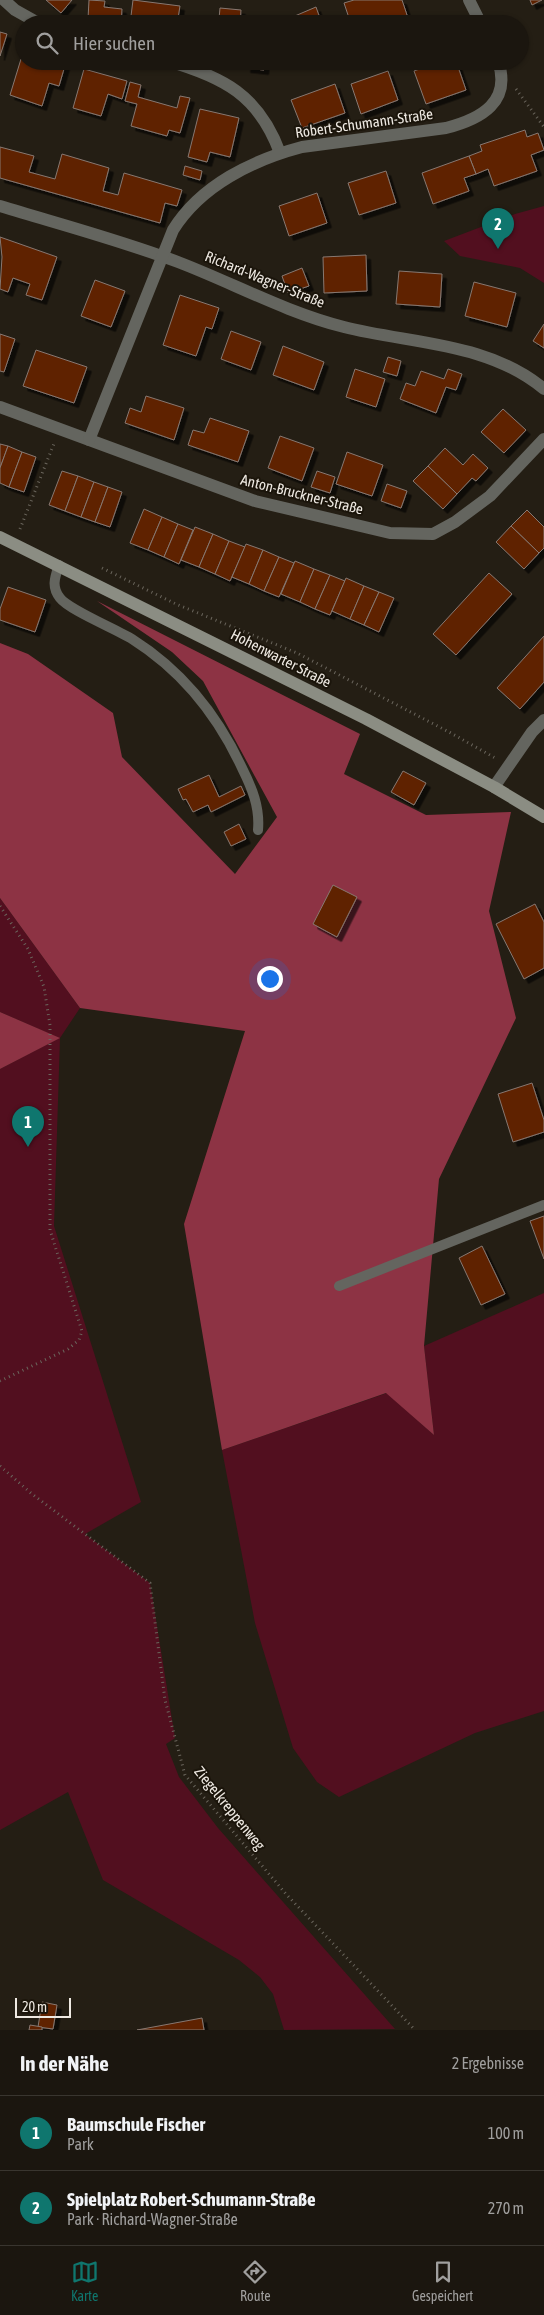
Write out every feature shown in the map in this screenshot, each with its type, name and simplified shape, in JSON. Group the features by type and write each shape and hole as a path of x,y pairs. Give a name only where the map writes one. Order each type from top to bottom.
{"street":[{"path":"4,0 25,15"},
{"path":"469,0 476,15"},
{"path":"196,70 214,76 230,85 255,110 273,136 280,153"},
{"name":"Robert-Schumann-Straße","path":"89,440 173,230 196,201 226,179 280,153 302,147 446,128 465,123 481,115 491,107 499,95 501,83 500,70"},
{"name":"Richard-Wagner-Straße","path":"0,206 162,256 280,306 334,324 473,352 515,368 544,389"},
{"name":"Anton-Bruckner-Straße","path":"0,406 255,501 390,532 409,534 433,534 473,510 506,480 544,439"},
{"name":"Hohenwarter Straße","path":"0,537 366,719 494,787 544,817"},
{"path":"494,787 544,720"}],"lane":[{"path":"59,565 54,580 55,588 59,597 66,604 113,628 153,653 179,676 205,704 228,739 246,775 259,811 258,830"},
{"path":"339,1286 544,1205"}],"path":[{"path":"503,70 544,127"},
{"path":"20,529 60,429"},
{"path":"14,526 29,533"},
{"path":"98,566 176,604 297,653 449,732 508,766"},
{"path":"0,906 28,948 44,987 50,1025 50,1230 82,1331 79,1340 68,1349 0,1381"},
{"name":"Ziegelkreppenweg","path":"0,1466 32,1494 150,1583 165,1700 185,1775 286,1894 415,2030"}],"shaded area":[{"path":"544,206 544,283 520,268 460,256 444,241 515,214"},
{"path":"97,601 360,734 344,774 426,815 511,812 489,911 516,1018 439,1179 424,1346 434,1435 386,1393 222,1450 184,1224 245,1031 80,1008 0,898 0,643 28,654 113,713 122,757 235,874 277,817 203,681 172,652"},
{"path":"0,898 80,1008 60,1038 54,1226 141,1502 85,1534 150,1583 175,1738 166,1744 179,1777 218,1828 395,2029 284,2030 273,1994 260,1977 239,1960 103,1880 68,1792 0,1830 0,1069 59,1038 0,1012"},
{"path":"0,1012 60,1038 0,1069"},
{"path":"544,1293 544,1711 475,1733 339,1797 317,1782 293,1748 255,1623 222,1450 387,1393 434,1435 424,1346"}],"building":[{"path":"46,0 72,0 61,13"},
{"path":"89,0 105,1 104,7 122,9 122,15 88,15"},
{"path":"133,0 180,6 178,15 131,15"},
{"path":"354,0 402,0 407,15 348,15 344,3"},
{"path":"530,0 542,0 532,5"},
{"path":"316,7 319,15 297,15"},
{"path":"220,8 241,10 241,15 219,15"},
{"path":"0,32 7,34 0,56"},
{"path":"18,70 64,70 59,86 49,83 42,106 10,95"},
{"path":"84,70 127,81 122,99 108,94 101,116 73,108"},
{"path":"459,70 466,90 426,104 414,71"},
{"path":"388,71 398,100 361,114 351,84"},
{"path":"130,82 141,85 138,97 177,108 180,96 190,98 180,133 169,130 167,136 131,126 137,104 125,101"},
{"path":"335,84 345,113 302,128 291,100"},
{"path":"200,109 239,118 230,157 210,152 207,162 188,157"},
{"path":"525,130 527,137 538,133 544,150 531,155 537,171 494,186 488,169 476,174 469,156 482,151 480,145"},
{"path":"0,147 34,156 29,172 55,179 62,154 109,168 103,191 118,195 124,173 182,190 177,206 165,203 160,223 0,178"},
{"path":"469,156 476,174 464,178 469,191 433,204 422,173"},
{"path":"185,166 202,171 200,180 183,175"},
{"path":"386,171 396,203 359,215 348,183"},
{"path":"317,193 327,223 289,236 279,206"},
{"path":"0,237 57,257 42,300 26,295 30,284 13,278 8,292 0,289 2,257"},
{"path":"366,255 367,291 324,293 323,257"},
{"path":"302,268 309,286 288,293 282,276"},
{"path":"399,271 442,274 440,307 396,304"},
{"path":"95,280 125,291 111,327 81,316"},
{"path":"474,282 516,293 507,327 465,316"},
{"path":"180,295 219,308 212,329 206,327 196,356 163,345"},
{"path":"544,324 544,348 533,341"},
{"path":"231,331 261,342 251,370 221,359"},
{"path":"0,334 15,339 4,372 0,371"},
{"path":"283,346 324,362 314,390 273,375"},
{"path":"36,350 87,367 74,403 23,386"},
{"path":"388,357 401,361 397,376 383,372"},
{"path":"355,369 385,379 376,407 346,397"},
{"path":"448,369 462,374 456,390 446,387 436,413 400,399 406,383 415,386 421,371 444,379"},
{"path":"146,396 184,408 174,440 125,423 130,408 141,412"},
{"path":"503,409 526,430 504,453 481,432"},
{"path":"210,418 249,431 238,462 188,445 193,430 204,433"},
{"path":"280,436 314,448 302,481 268,468"},
{"path":"0,444 8,446 0,468"},
{"path":"8,446 22,452 9,487 0,483 0,468"},
{"path":"445,448 463,465 473,454 488,468 476,481 472,478 457,494 428,466"},
{"path":"22,452 36,457 24,492 9,487"},
{"path":"347,452 383,465 372,496 336,484"},
{"path":"428,466 457,494 443,509 413,481"},
{"path":"62,471 78,476 65,511 49,505"},
{"path":"317,471 335,477 330,493 311,487"},
{"path":"78,476 94,482 81,517 65,511"},
{"path":"94,482 108,487 95,522 81,517"},
{"path":"387,484 407,491 401,508 381,501"},
{"path":"108,487 122,492 110,527 95,522"},
{"path":"144,509 162,517 148,550 130,543"},
{"path":"527,510 544,527 544,548 539,553 511,526"},
{"path":"162,517 178,524 164,557 148,550"},
{"path":"178,524 193,530 179,564 164,557"},
{"path":"511,526 539,553 524,569 496,542"},
{"path":"195,527 213,534 199,567 181,560"},
{"path":"213,534 229,541 215,574 199,567"},
{"path":"229,541 245,547 230,581 215,574"},
{"path":"246,544 263,550 249,584 232,577"},
{"path":"263,550 279,557 264,591 249,584"},
{"path":"279,557 294,563 279,597 264,591"},
{"path":"295,561 314,569 300,602 281,594"},
{"path":"314,569 330,575 315,609 300,602"},
{"path":"489,573 512,594 456,655 433,634"},
{"path":"330,575 345,581 330,615 315,609"},
{"path":"346,578 364,586 350,619 332,611"},
{"path":"364,586 379,592 364,625 350,619"},
{"path":"8,587 46,600 35,632 0,620 0,609"},
{"path":"379,592 394,598 379,632 364,625"},
{"path":"544,636 544,682 520,709 497,688"},
{"path":"403,771 426,783 414,805 391,792"},
{"path":"209,775 219,797 241,786 245,795 211,812 208,805 193,812 186,799 183,800 178,789"},
{"path":"239,824 246,839 231,846 224,832"},
{"path":"333,885 357,897 337,937 313,924"},
{"path":"535,904 544,922 544,968 524,979 496,924"},
{"path":"532,1083 544,1120 544,1132 513,1142 498,1094"},
{"path":"544,1216 544,1259 530,1221"},
{"path":"482,1246 505,1294 481,1305 459,1258"},
{"path":"42,2002 57,2005 53,2029 38,2027"},
{"path":"202,2018 204,2030 137,2030"},
{"path":"30,2025 42,2027 42,2030 29,2030"}],"place":[{"name":"Spielplatz Robert-Schumann-Straße","path":"498,249"},
{"name":"Baumschule Fischer","path":"28,1147"}]}
